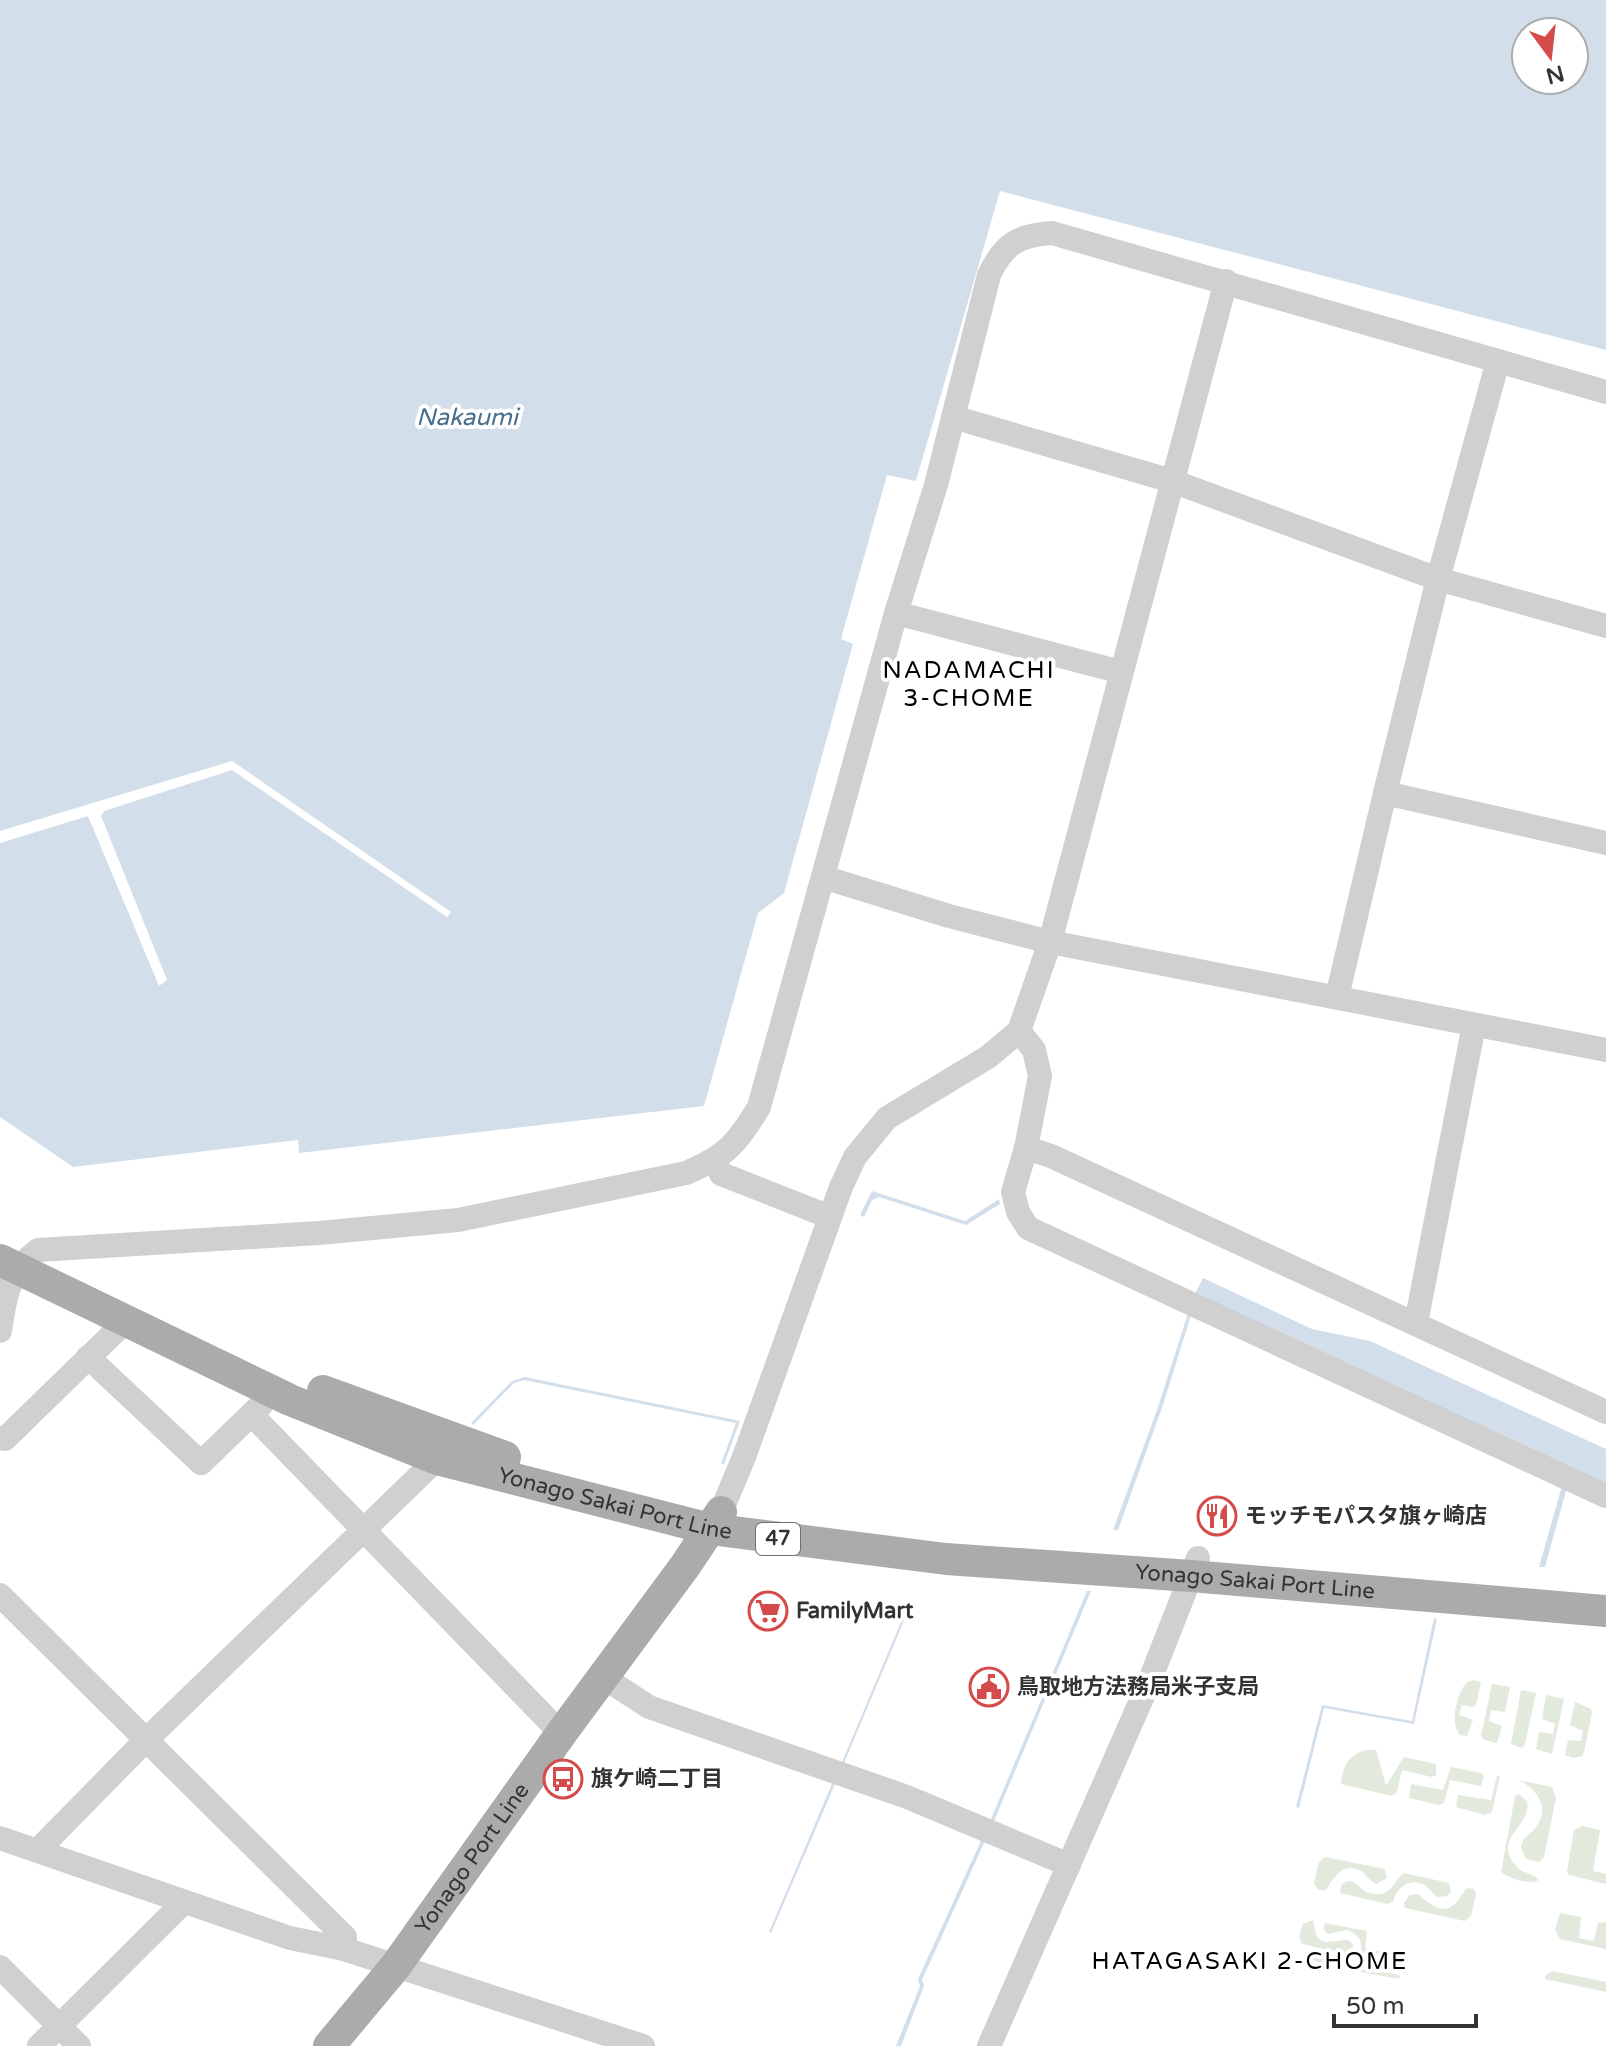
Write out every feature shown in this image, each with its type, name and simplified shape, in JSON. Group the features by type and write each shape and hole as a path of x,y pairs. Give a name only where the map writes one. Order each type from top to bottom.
{"main road":[{"name":"Yonago Sakai Port Line","path":"12,1258 260,1402 437,1459 716,1521 806,1526 1606,1611"},
{"name":"Yonago Sakai Port Line","path":"12,1258 133,1304 277,1373 448,1437 526,1465 716,1521"},
{"name":"Yonago Port Line","path":"329,2046 395,1967 716,1521"},
{"name":"Yonago Sakai Port Line","path":"1195,1567 1606,1591"}],"street":[{"path":"0,1331 12,1258 38,1250 319,1233 458,1220 686,1173 715,1161 741,1137 759,1107 896,613 936,485 989,275 1005,249 1025,236 1052,233 1606,392"},
{"path":"716,1521 744,1457 830,1217 855,1157 887,1118 988,1057 1019,1031 1050,942 1226,281"},
{"path":"1337,997 1438,579 1498,361"},
{"path":"953,417 1172,481 1438,579 1606,626"},
{"path":"896,613 1121,672"},
{"path":"1385,793 1606,843"},
{"path":"823,877 949,916 1050,942 1606,1050"},
{"path":"1416,1323 1474,1025"},
{"path":"1019,1031 1034,1050 1040,1076 1026,1148 1013,1192 1018,1212 1028,1228 1606,1496"},
{"path":"1026,1148 1051,1156 1606,1412"},
{"path":"715,1161 721,1174 830,1217"},
{"path":"0,1438 5,1439 125,1322"},
{"path":"88,1357 201,1463 260,1402 363,1530 550,1722 563,1731"},
{"path":"38,1850 145,1741 437,1459"},
{"path":"989,2046 1150,1680 1195,1567"},
{"path":"0,1595 345,1937 344,1949"},
{"path":"603,1677 649,1707 894,1792 1069,1865"},
{"path":"0,1838 290,1938 344,1949 643,2046"},
{"path":"39,2046 184,1902"},
{"path":"0,1967 79,2046"}],"shaded area":[{"path":"1467,1682 1481,1682 1476,1705 1462,1705 1459,1715 1473,1720 1467,1736 1460,1735 1455,1723 1457,1700"},
{"path":"1492,1684 1510,1687 1505,1712 1491,1710 1489,1721 1502,1726 1497,1743 1484,1740 1481,1736"},
{"path":"1521,1690 1536,1693 1522,1748 1511,1744"},
{"path":"1546,1695 1564,1699 1552,1754 1536,1749 1539,1732 1553,1734 1555,1724 1542,1719"},
{"path":"1575,1702 1591,1709 1592,1713 1584,1752 1582,1756 1573,1758 1565,1755 1568,1740 1581,1741 1583,1731 1570,1725"},
{"path":"1368,1750 1376,1750 1386,1786 1404,1757 1436,1764 1436,1775 1432,1777 1402,1770 1397,1792 1392,1796 1341,1784 1348,1761"},
{"path":"1451,1767 1481,1773 1484,1776 1481,1786 1450,1780 1444,1803 1439,1805 1409,1798 1411,1784 1443,1790"},
{"path":"1497,1776 1500,1776 1492,1812 1485,1815 1456,1807 1458,1795 1491,1800"},
{"path":"1518,1780 1552,1787 1556,1798 1544,1857 1539,1862 1526,1859 1521,1847 1540,1820 1542,1806 1536,1793"},
{"path":"1519,1794 1527,1801 1527,1810 1508,1847 1516,1866 1539,1880 1530,1882 1501,1872 1515,1796"},
{"path":"1582,1826 1600,1830 1593,1871 1606,1874 1606,1884 1567,1872 1574,1830"},
{"path":"1325,1857 1385,1869 1387,1878 1376,1884 1361,1871 1349,1868 1339,1872 1326,1890 1318,1890 1314,1883 1319,1862"},
{"path":"1404,1873 1449,1883 1451,1892 1447,1896 1437,1897 1424,1885 1412,1882 1403,1886 1393,1902 1387,1904 1340,1893 1341,1885 1349,1881 1368,1893 1382,1894"},
{"path":"1466,1888 1474,1889 1476,1894 1471,1916 1465,1921 1405,1908 1404,1903 1410,1895 1418,1894 1432,1905 1444,1909 1455,1903"},
{"path":"1560,1913 1581,1917 1579,1938 1594,1941 1598,1923 1606,1922 1606,1949 1560,1939 1555,1930"},
{"path":"1313,1920 1321,1940 1349,1940 1353,1945 1351,1955 1302,1944 1299,1936 1303,1924"},
{"path":"1325,1923 1367,1931 1365,1948 1392,1954 1391,1963 1361,1957 1361,1944 1355,1934 1347,1930 1328,1934 1323,1929"},
{"path":"1305,1955 1399,1975 1400,1977 1322,1965"},
{"path":"1552,1971 1606,1982 1606,1992 1545,1979"}],"water":[{"name":"Nakaumi","path":"0,0 1606,0 1606,350 1000,191 916,481 887,475 841,639 853,644 784,893 758,913 704,1106 299,1153 298,1140 73,1167 0,1117 0,843 88,816 159,986 167,980 101,816 104,811 232,770 447,917 451,912 232,761 0,831"},
{"path":"872,1191 965,1221 999,1199 1000,1204 966,1225 879,1197 872,1200 864,1217 860,1215"},
{"path":"1203,1278 1312,1329 1370,1341 1606,1449 1606,1484 1192,1312 1163,1405 1118,1530 1113,1530 1157,1410 1193,1298"},
{"path":"525,1377 740,1421 724,1464 721,1464 736,1423 524,1380 514,1383 473,1425 471,1423 512,1381"},
{"path":"1563,1482 1568,1484 1545,1567 1539,1567"},
{"path":"1087,1591 1091,1591 994,1821 922,1980 924,1986 901,2046 896,2046 920,1986 918,1979 991,1819"},
{"path":"911,1604 844,1763 842,1762"},
{"path":"1434,1618 1437,1619 1414,1724 1324,1708 1299,1808 1296,1807 1322,1705 1412,1721"},
{"path":"832,1784 835,1784 771,1933 769,1932"}],"place":[{"name":"モッチモパスタ旗ヶ崎店","path":"1217,1516"},
{"name":"FamilyMart","path":"768,1611"},
{"name":"鳥取地方法務局米子支局","path":"989,1687"},
{"name":"旗ケ崎二丁目","path":"563,1779"}],"district":[{"name":"NADAMACHI 3-CHOME","path":"969,684"},
{"name":"HATAGASAKI 2-CHOME","path":"1250,1961"}]}
